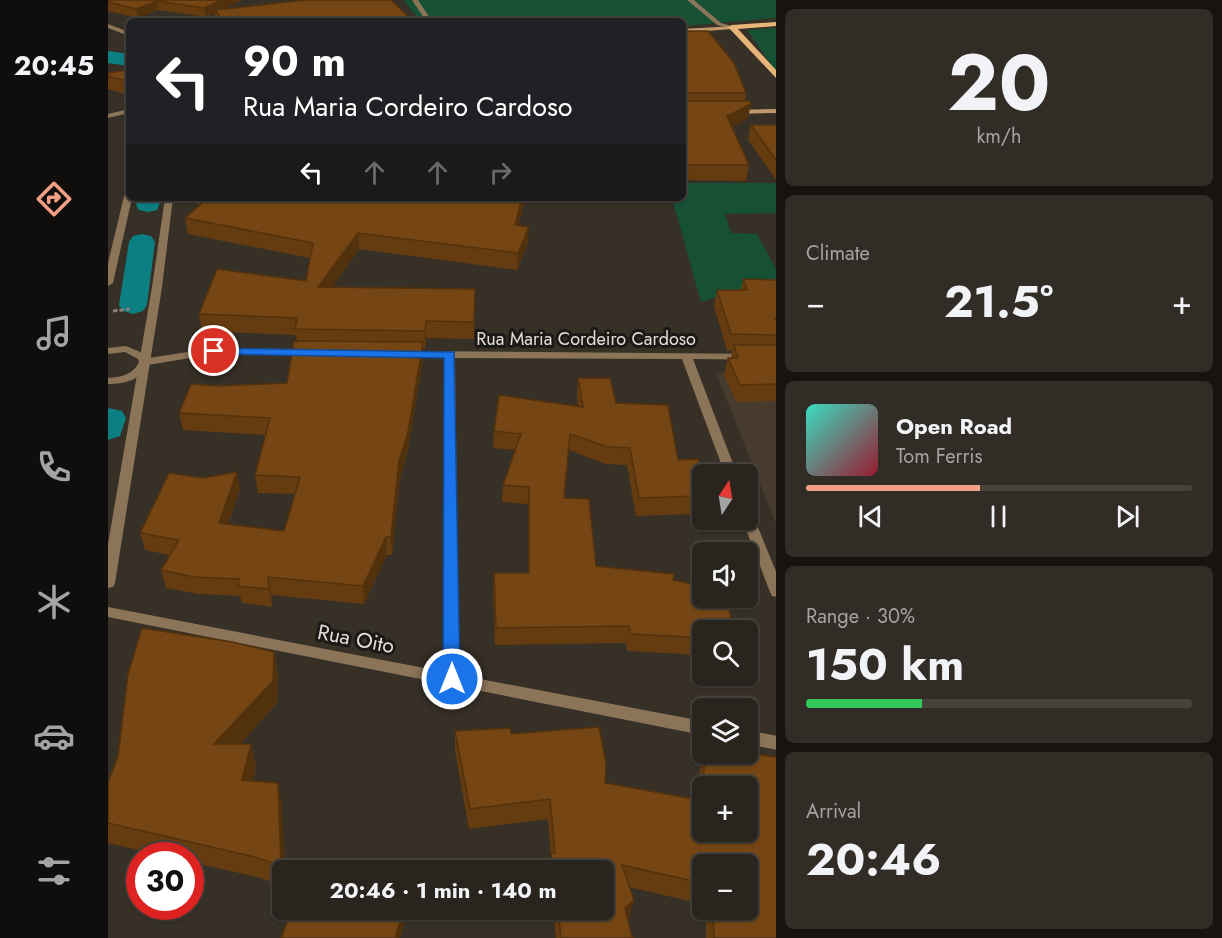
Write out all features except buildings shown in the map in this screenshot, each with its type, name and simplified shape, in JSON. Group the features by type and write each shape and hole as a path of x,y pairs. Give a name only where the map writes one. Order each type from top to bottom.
{"main road":[{"path":"686,31 776,24"},
{"path":"732,27 776,75"},
{"path":"727,112 776,111"}],"street":[{"path":"416,0 427,18"},
{"path":"690,0 719,24 732,27"},
{"path":"108,26 126,33"},
{"path":"108,116 126,112"},
{"path":"108,283 127,201"},
{"path":"108,583 169,201"},
{"path":"108,351 134,350 143,357 144,362 139,372 132,376 108,381"},
{"path":"144,362 214,351 320,353"},
{"name":"Rua Maria Cordeiro Cardoso","path":"403,354 776,357"},
{"path":"450,354 452,679"},
{"path":"686,356 727,464"},
{"path":"753,530 776,589"},
{"name":"Rua Oito","path":"108,612 692,726"},
{"path":"758,740 776,744"}],"path":[{"path":"113,311 140,309"}],"shaded area":[{"path":"776,371 776,524 758,479 758,464 752,464 716,373"}],"green space":[{"path":"403,0 776,0 776,18 686,26 686,18 418,18"},
{"path":"776,28 776,72 747,30"},
{"path":"686,183 776,183 776,213 725,214 731,233 757,234 776,269 776,291 734,292 701,302 673,201 686,201"}],"waterway":[{"path":"108,57 126,60"},
{"path":"148,205 149,201"},
{"path":"133,305 142,242"},
{"path":"108,429 110,418"}],"route":[{"path":"214,351 450,354 452,679"}]}
